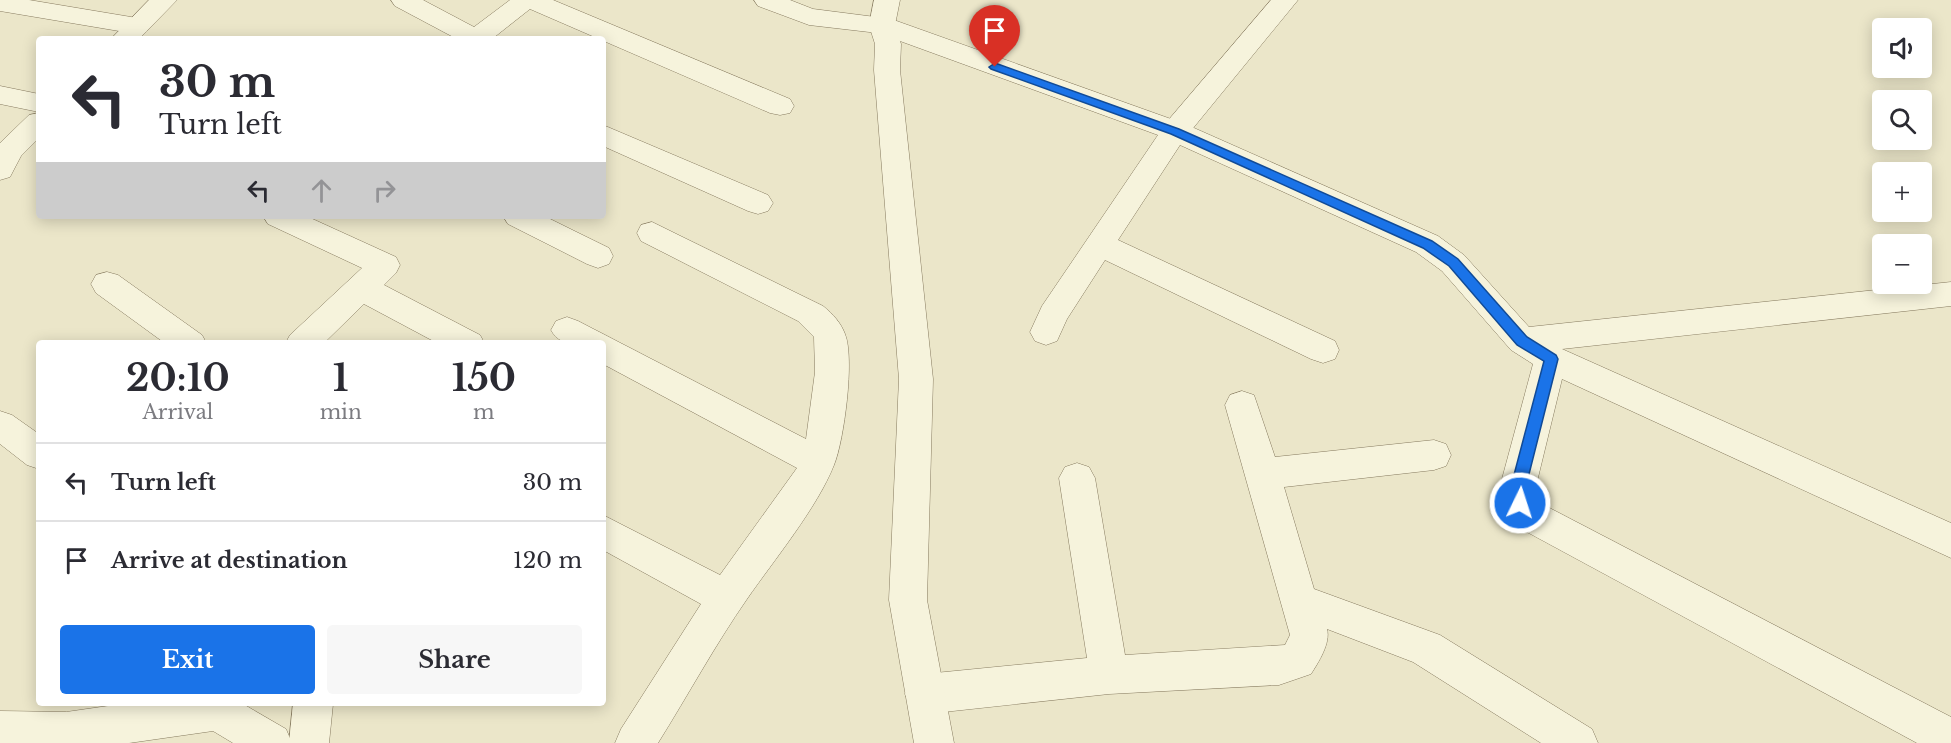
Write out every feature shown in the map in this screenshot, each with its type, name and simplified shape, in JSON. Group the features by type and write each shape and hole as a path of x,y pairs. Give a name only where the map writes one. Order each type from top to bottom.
{"street":[{"path":"0,3 130,33 164,0"},
{"path":"404,0 470,36"},
{"path":"479,36 526,0"},
{"path":"531,0 780,106"},
{"path":"767,0 809,17 885,13 1175,131 1427,244 1453,262 1537,350 1951,541"},
{"path":"1046,332 1053,315 1175,131 1286,0"},
{"path":"885,13 888,44 887,70 916,379 908,600 934,743"},
{"path":"0,95 36,102"},
{"path":"0,170 10,150 36,125"},
{"path":"606,136 758,204"},
{"path":"285,219 385,265 306,340"},
{"path":"524,219 598,256"},
{"path":"635,743 726,598 811,477 823,442 832,353 830,336 822,324 808,312 652,233"},
{"path":"1099,244 1323,350"},
{"path":"107,284 185,340"},
{"path":"362,288 461,340"},
{"path":"1537,350 1951,294"},
{"path":"1537,350 1517,490 1520,503 1527,514 1951,739"},
{"path":"606,351 818,462"},
{"path":"925,694 1109,675 1279,666 1297,662 1309,635 1242,405"},
{"path":"0,425 36,452"},
{"path":"1263,474 1434,455"},
{"path":"1077,478 1109,675"},
{"path":"606,533 726,598"},
{"path":"1299,601 1426,648 1578,743"},
{"path":"309,743 313,706"},
{"path":"0,731 127,732 216,710 272,743"}],"route":[{"path":"995,67 1175,131 1427,244 1453,262 1522,341 1551,359 1517,490 1520,503"}]}
